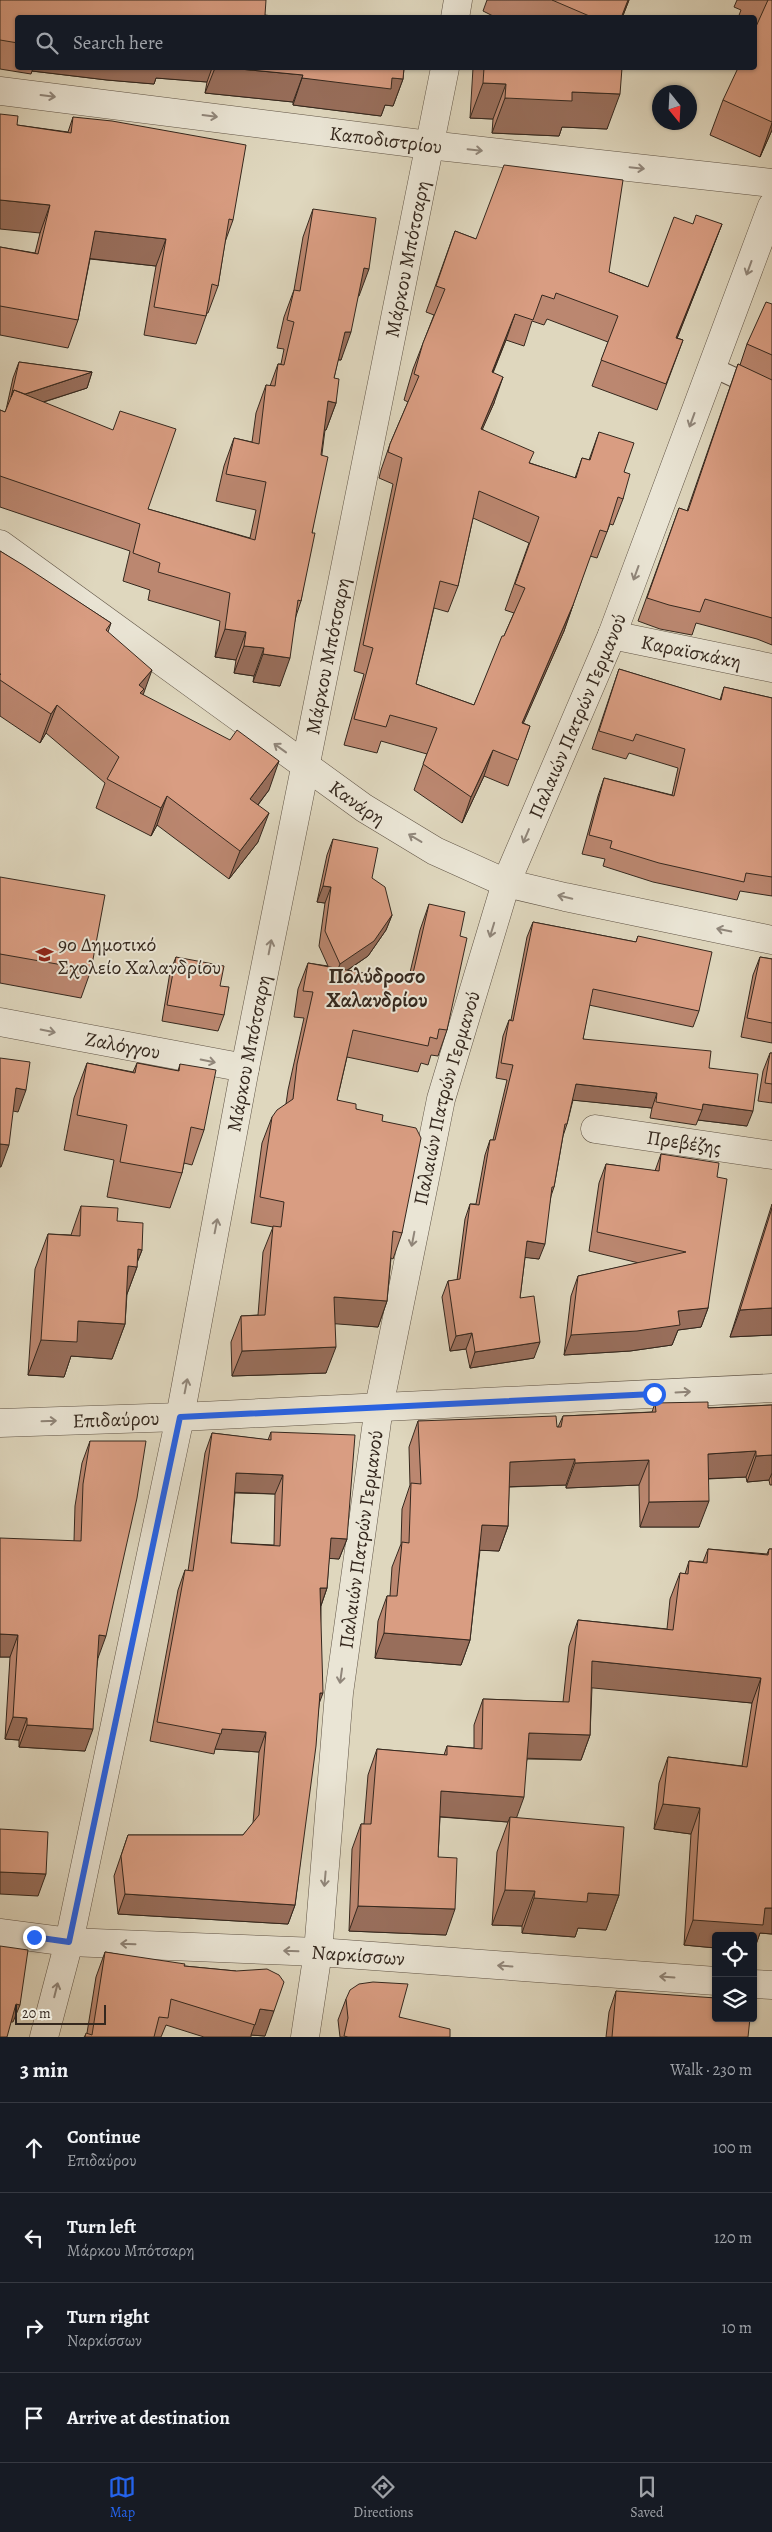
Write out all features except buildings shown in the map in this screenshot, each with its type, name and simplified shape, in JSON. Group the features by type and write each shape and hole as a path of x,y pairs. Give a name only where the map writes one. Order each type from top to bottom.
{"street":[{"path":"456,15 458,0"},
{"name":"Μάρκου Μπότσαρη","path":"44,2037 69,1942 180,1417 246,1068 445,70"},
{"name":"Καποδιστρίου","path":"0,90 429,145 772,183"},
{"name":"Παλαιών Πατρών Γερμανού","path":"305,2037 318,1952 339,1693 378,1407 441,1099 506,883 612,635 772,206"},
{"name":"Κανάρη","path":"0,544 364,808 435,851 506,883 772,940"},
{"name":"Καραϊσκάκη","path":"612,635 772,668"},
{"name":"Ζαλόγγου","path":"0,1022 246,1068"},
{"name":"Πρεβέζης","path":"595,1129 772,1156"},
{"name":"Επιδαύρου","path":"0,1423 180,1417 772,1388"},
{"name":"Ναρκίσσων","path":"0,1933 69,1942 318,1952 712,1981"},
{"path":"757,1984 772,1985"}],"lane":[{"path":"712,367 772,395"}],"place":[{"name":"9ο Δημοτικό Σχολείο Χαλανδρίου","path":"44,955"}],"district":[{"name":"Πολύδροσο Χαλανδρίου","path":"377,988"}],"route":[{"path":"34,1937 69,1942 180,1417 654,1394"}]}
